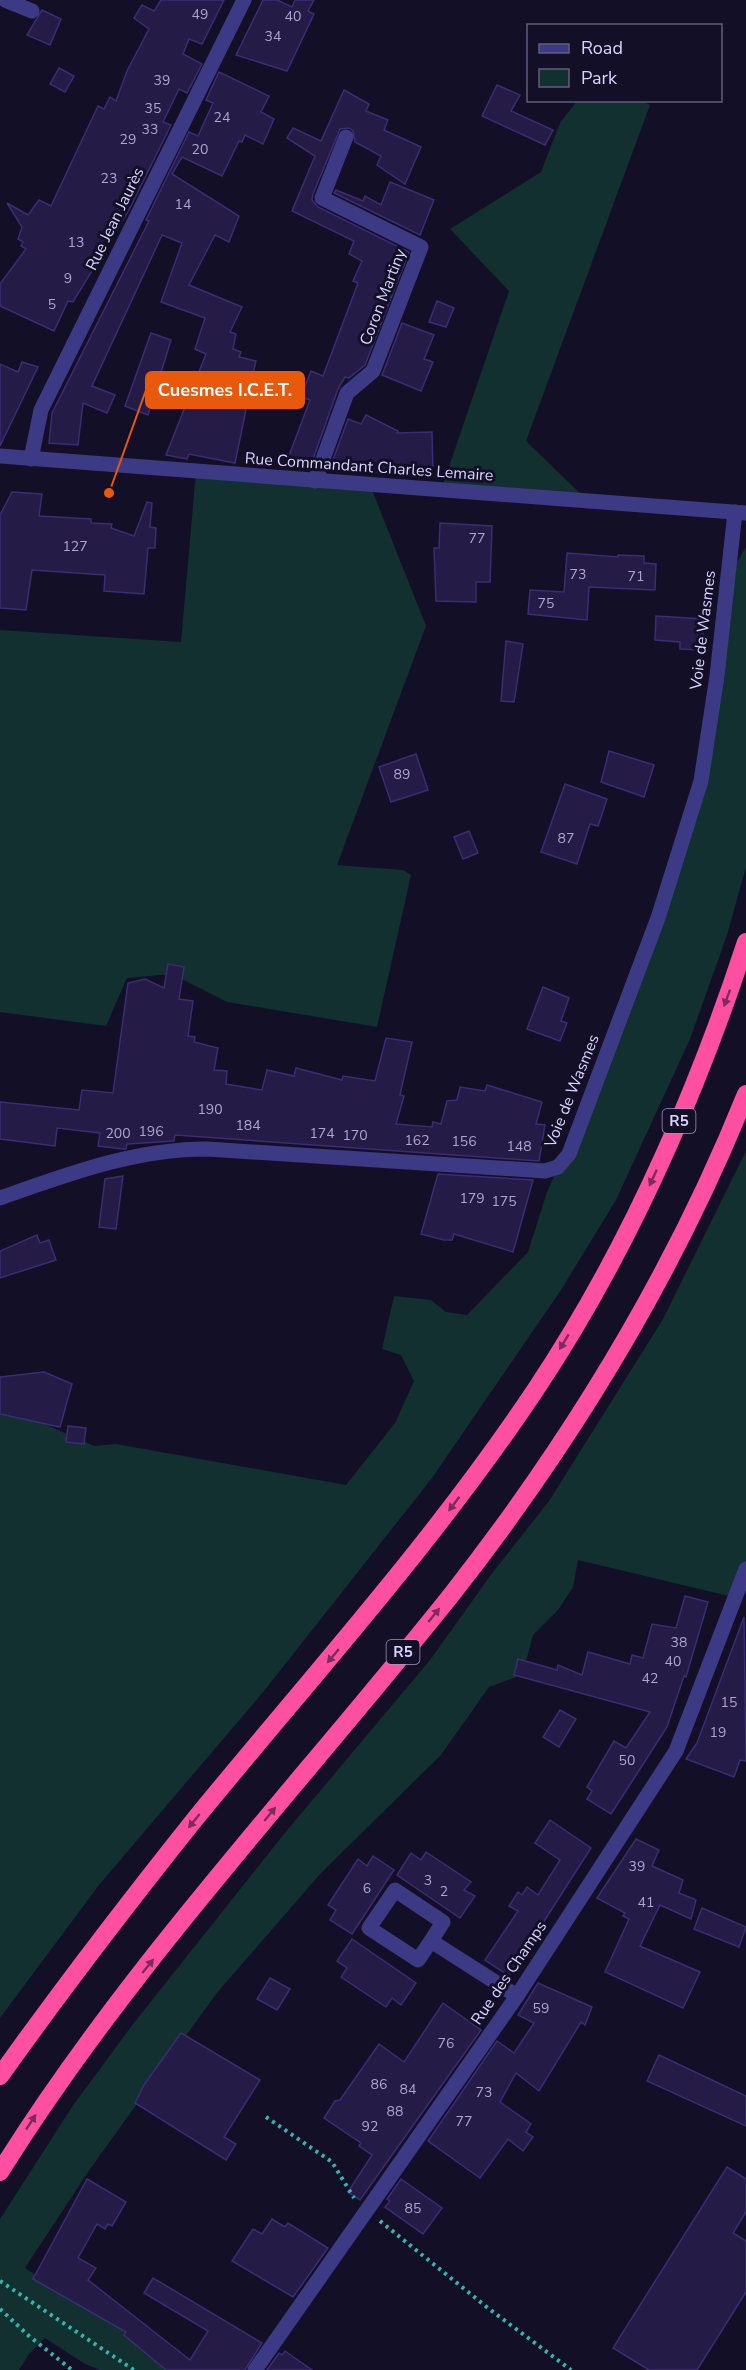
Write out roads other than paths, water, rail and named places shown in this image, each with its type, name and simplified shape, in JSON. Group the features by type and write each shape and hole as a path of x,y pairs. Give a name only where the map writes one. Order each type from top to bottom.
{"highway":[{"name":"R5","path":"0,2076 57,1997 196,1819 409,1563 477,1474 538,1386 594,1292 646,1193 690,1097 746,942"},
{"name":"R5","path":"0,2172 35,2116 98,2027 453,1592 518,1503 582,1409 639,1317 690,1219 746,1094"}],"street":[{"path":"5,0 32,11"},
{"name":"Rue Jean Jaurès","path":"31,459 41,410 244,0"},
{"name":"Coron Martiny","path":"315,481 347,393 373,371 421,247 322,198 346,137"},
{"name":"Rue Commandant Charles Lemaire","path":"0,456 740,513"},
{"name":"Voie de Wasmes","path":"0,1198 94,1165 172,1149 207,1149 545,1171 558,1167 569,1155 658,918 698,792 740,513"},
{"name":"Rue des Champs","path":"255,2370 517,1996 676,1751 731,1615 746,1569"},
{"path":"395,1890 442,1922 431,1941 418,1960 369,1928 395,1890"},
{"path":"431,1941 517,1996"}],"place":[{"name":"Cuesmes I.C.E.T.","path":"109,493"}]}
